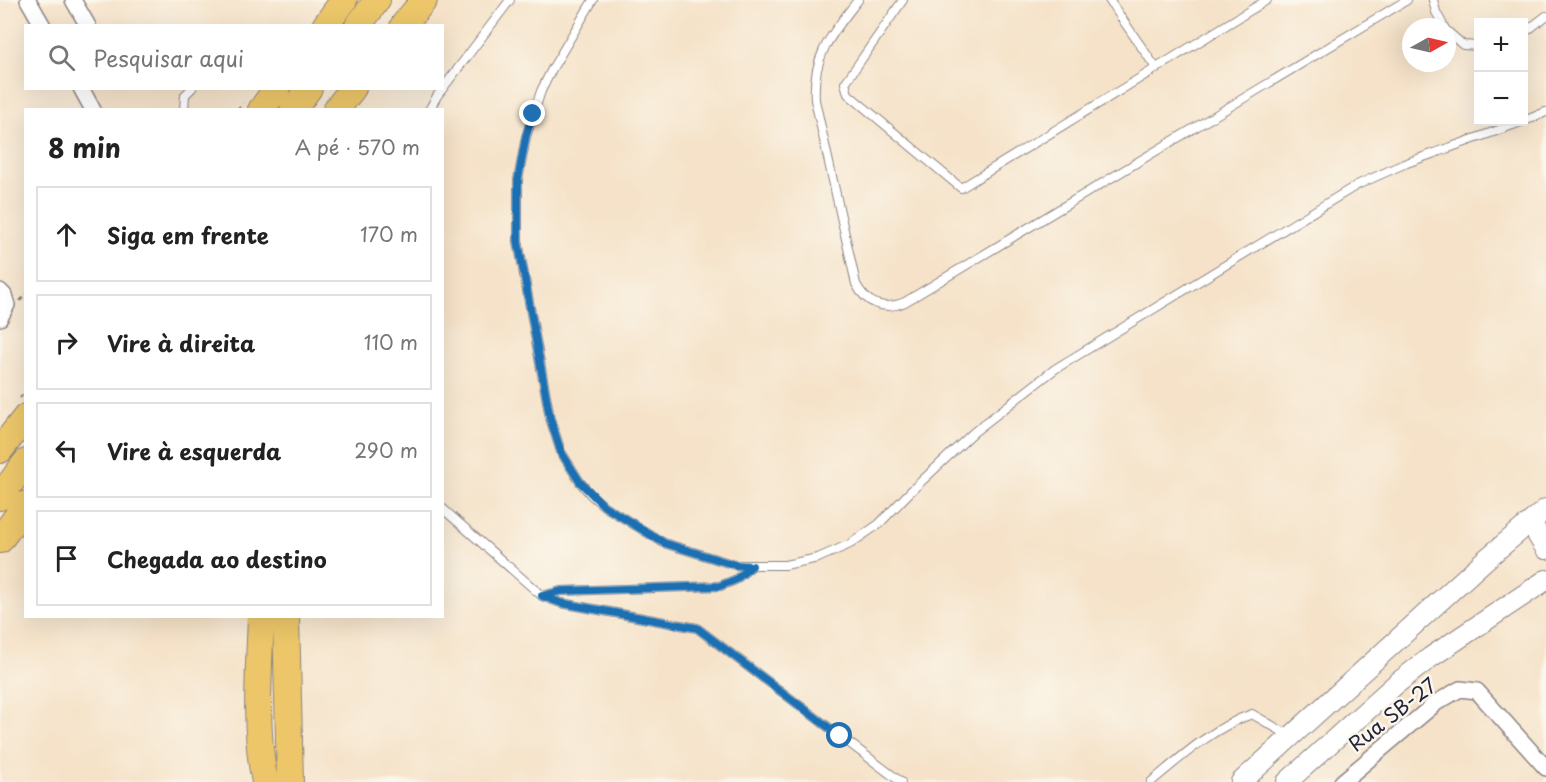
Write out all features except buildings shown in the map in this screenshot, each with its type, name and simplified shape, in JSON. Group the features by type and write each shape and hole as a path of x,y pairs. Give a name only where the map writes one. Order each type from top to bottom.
{"highway":[{"path":"326,24 344,0"},
{"path":"359,24 377,0"},
{"path":"405,24 424,0"},
{"path":"262,108 276,90"},
{"path":"294,108 307,90"},
{"path":"338,108 351,90"},
{"path":"0,450 24,420"},
{"path":"0,497 24,465"},
{"path":"0,540 24,507"},
{"path":"261,618 260,735 261,764 266,782"},
{"path":"286,618 290,782"}],"street":[{"path":"28,0 42,24"},
{"path":"73,0 87,24"},
{"path":"82,90 92,108"},
{"path":"0,291 6,305 0,318"},
{"path":"1539,515 1538,536 1546,549"},
{"path":"1241,782 1485,560 1539,515"},
{"path":"1287,782 1396,684 1431,657 1546,580"},
{"name":"Rua SB-27","path":"1342,782 1436,703 1460,689 1477,691 1546,768"}],"lane":[{"path":"444,87 510,0"},
{"path":"593,0 541,91 526,136 518,180 518,241 555,435 570,467 591,495 604,506 664,543 735,565 769,566 802,562 834,552 850,544 879,524 974,432 1054,369 1357,185 1404,164 1508,126"},
{"path":"858,0 822,52 815,76 815,100 856,284 871,302 892,306 905,302 1407,0"},
{"path":"903,0 845,83 848,94 961,188 1267,0"},
{"path":"1109,0 1156,68"},
{"path":"1433,0 1439,18"},
{"path":"1528,30 1546,16"},
{"path":"1456,39 1463,45 1474,46"},
{"path":"184,108 185,95 190,90"},
{"path":"430,108 442,90"},
{"path":"1528,119 1546,112"},
{"path":"444,510 542,596 561,603 697,628 901,782"},
{"path":"542,596 561,591 720,586 735,580 752,566"},
{"path":"1151,782 1183,756 1236,719 1252,714 1292,737"}],"route":[{"path":"533,114 526,136 518,180 518,241 550,418 561,452 591,495 604,506 664,543 735,565 752,566 735,580 720,586 561,591 542,596 561,603 697,628 840,736"}]}
